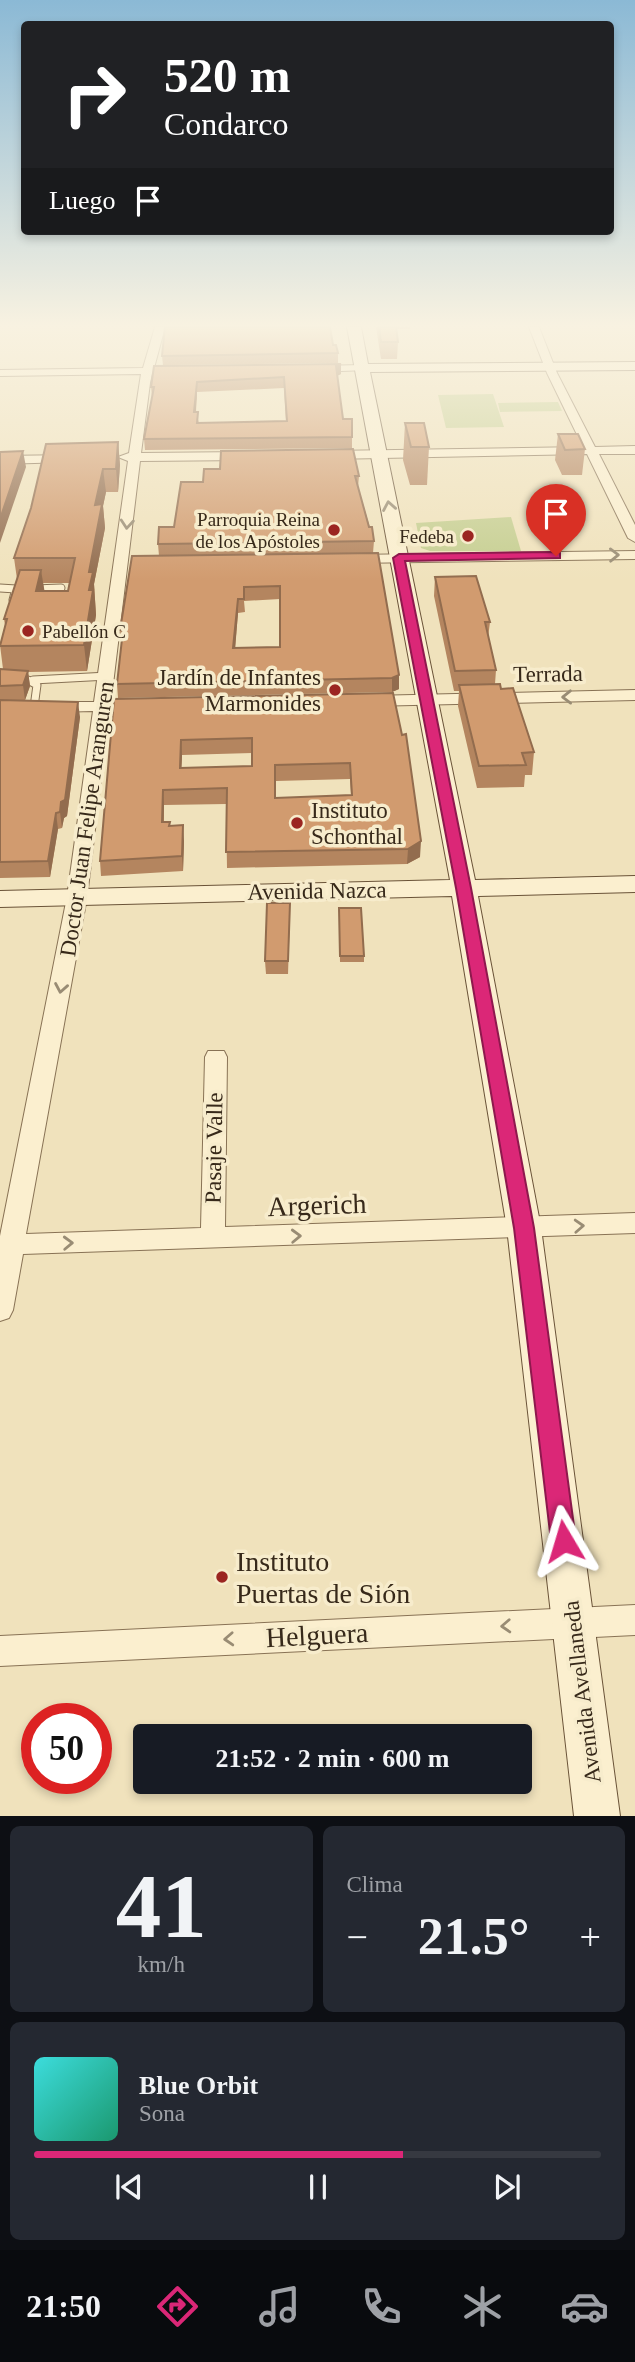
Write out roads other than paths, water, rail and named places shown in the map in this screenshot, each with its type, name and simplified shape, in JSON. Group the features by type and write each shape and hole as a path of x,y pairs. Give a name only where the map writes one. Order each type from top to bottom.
{"main road":[{"name":"Avenida Avellaneda","path":"372,412 464,888 524,1228 597,1816"},
{"name":"Avenida Nazca","path":"0,899 635,884"}],"street":[{"name":"Doctor Juan Felipe Aranguren","path":"0,1310 7,1245 78,897 108,676 128,562 134,457 140,412"},
{"path":"571,412 635,538"},
{"path":"314,455 635,450"},
{"path":"112,457 261,455"},
{"path":"0,460 84,458"},
{"path":"332,559 635,555"},
{"name":"Terrada","path":"349,701 635,695"},
{"path":"28,707 127,706"},
{"name":"Pasaje Valle","path":"213,1238 216,1057"},
{"name":"Argerich","path":"7,1245 635,1223"},
{"name":"Helguera","path":"0,1651 635,1620"}],"lane":[{"path":"0,588 61,588"},
{"path":"9,612 16,589"},
{"path":"14,678 33,680 108,676"},
{"path":"28,707 38,687 33,680"}],"place":[{"name":"Parroquia Reina de los Apóstoles","path":"334,530"},
{"name":"Fedeba","path":"468,536"},
{"name":"Pabellón C","path":"28,631"},
{"name":"Jardín de Infantes Marmonides","path":"335,690"},
{"name":"Instituto Schonthal","path":"297,823"},
{"name":"Instituto Puertas de Sión","path":"222,1577"}]}
